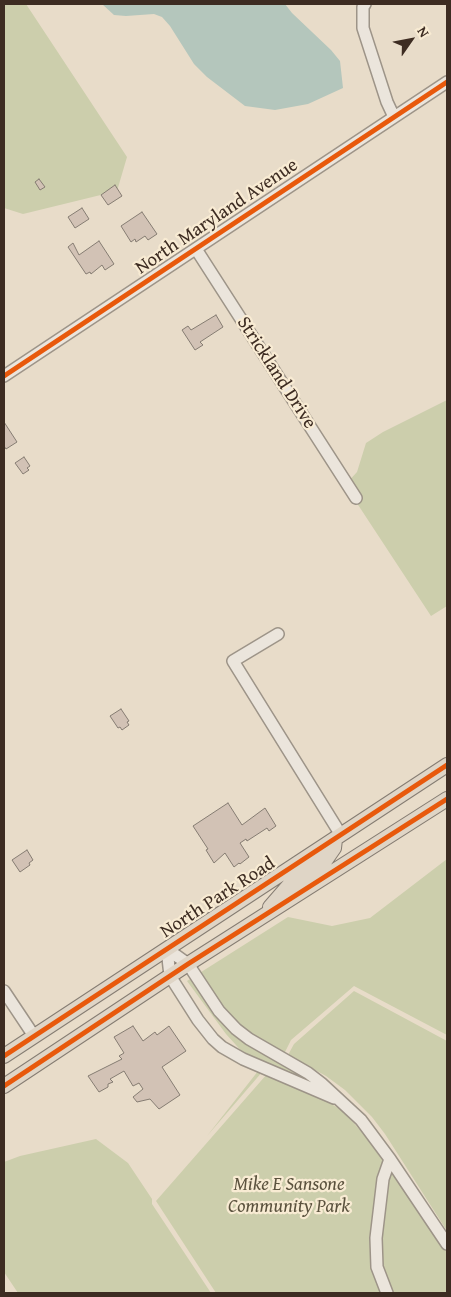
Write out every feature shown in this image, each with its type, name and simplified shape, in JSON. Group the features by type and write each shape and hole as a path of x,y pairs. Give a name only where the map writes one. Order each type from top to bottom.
{"main road":[{"name":"North Park Road","path":"4,1056 447,765"},
{"name":"North Park Road","path":"4,1086 188,964 447,799"},
{"path":"260,919 290,884 325,861 334,848 338,837"}],"street":[{"path":"363,6 363,28 387,102 394,117"},
{"name":"North Maryland Avenue","path":"4,376 447,82"},
{"name":"Strickland Drive","path":"196,249 356,498"},
{"path":"278,634 233,661 338,837"},
{"path":"167,949 188,964 218,1011 236,1029 252,1041 308,1073 361,1120 390,1159 447,1244"},
{"path":"167,949 170,976 201,1024 222,1047 245,1060 340,1101"},
{"path":"4,991 34,1036"},
{"path":"201,1024 218,1011"},
{"path":"245,1060 252,1041"},
{"path":"387,1293 377,1268 376,1238 383,1179 390,1159"}],"green space":[{"path":"4,4 26,4 127,157 117,191 23,214 4,208"},
{"path":"447,400 447,606 431,616 345,485 357,472 366,443 383,432"},
{"path":"447,859 447,1035 354,986 291,1040 284,1054 341,1093 369,1120 434,1221 370,1134 329,1097 263,1071 207,1136 262,1066 245,1055 226,1034 187,981 288,917 332,926 370,918"},
{"name":"Mike E Sansone Community Park","path":"354,991 447,1041 447,1231 385,1134 372,1117 345,1090 326,1076 288,1055 294,1044"},
{"name":"Mike E Sansone Community Park","path":"267,1074 327,1101 344,1112 366,1137 447,1252 447,1293 216,1293 156,1201"},
{"path":"96,1139 128,1163 152,1199 152,1204 211,1293 18,1293 4,1272 4,1162 20,1156"}],"shaded area":[{"path":"102,4 285,4 340,61 343,88 308,104 275,110 245,106 207,77 194,64 170,26 162,17 154,14 114,15"}],"building":[{"path":"39,179 45,187 40,190 35,182"},
{"path":"115,185 122,196 108,205 101,195"},
{"path":"82,208 89,219 75,228 68,217"},
{"path":"142,212 157,234 148,240 145,236 136,242 135,239 131,242 121,226"},
{"path":"99,241 114,264 105,270 102,265 91,274 90,272 86,274 68,247 73,243 79,255"},
{"path":"216,315 223,327 200,342 203,345 195,350 182,330 188,326 191,330"},
{"path":"4,422 17,442 6,449 4,446"},
{"path":"24,457 30,466 27,468 29,470 23,474 15,463"},
{"path":"121,709 129,721 127,722 129,725 122,730 120,727 118,728 110,716"},
{"path":"228,803 242,825 265,808 276,826 269,831 267,828 247,841 246,839 240,843 249,857 234,867 225,853 214,863 206,850 208,849 193,826"},
{"path":"27,850 33,860 29,863 30,865 20,872 12,860"},
{"path":"133,1026 143,1041 155,1032 157,1035 169,1026 186,1051 162,1067 180,1095 159,1109 150,1099 137,1102 133,1097 143,1089 139,1083 133,1086 124,1071 110,1079 113,1082 99,1092 88,1076 122,1059 119,1056 124,1053 114,1037"}],"cycle path":[{"path":"4,376 447,82"},
{"path":"4,1056 447,765"},
{"path":"4,1086 188,964 447,799"}]}
